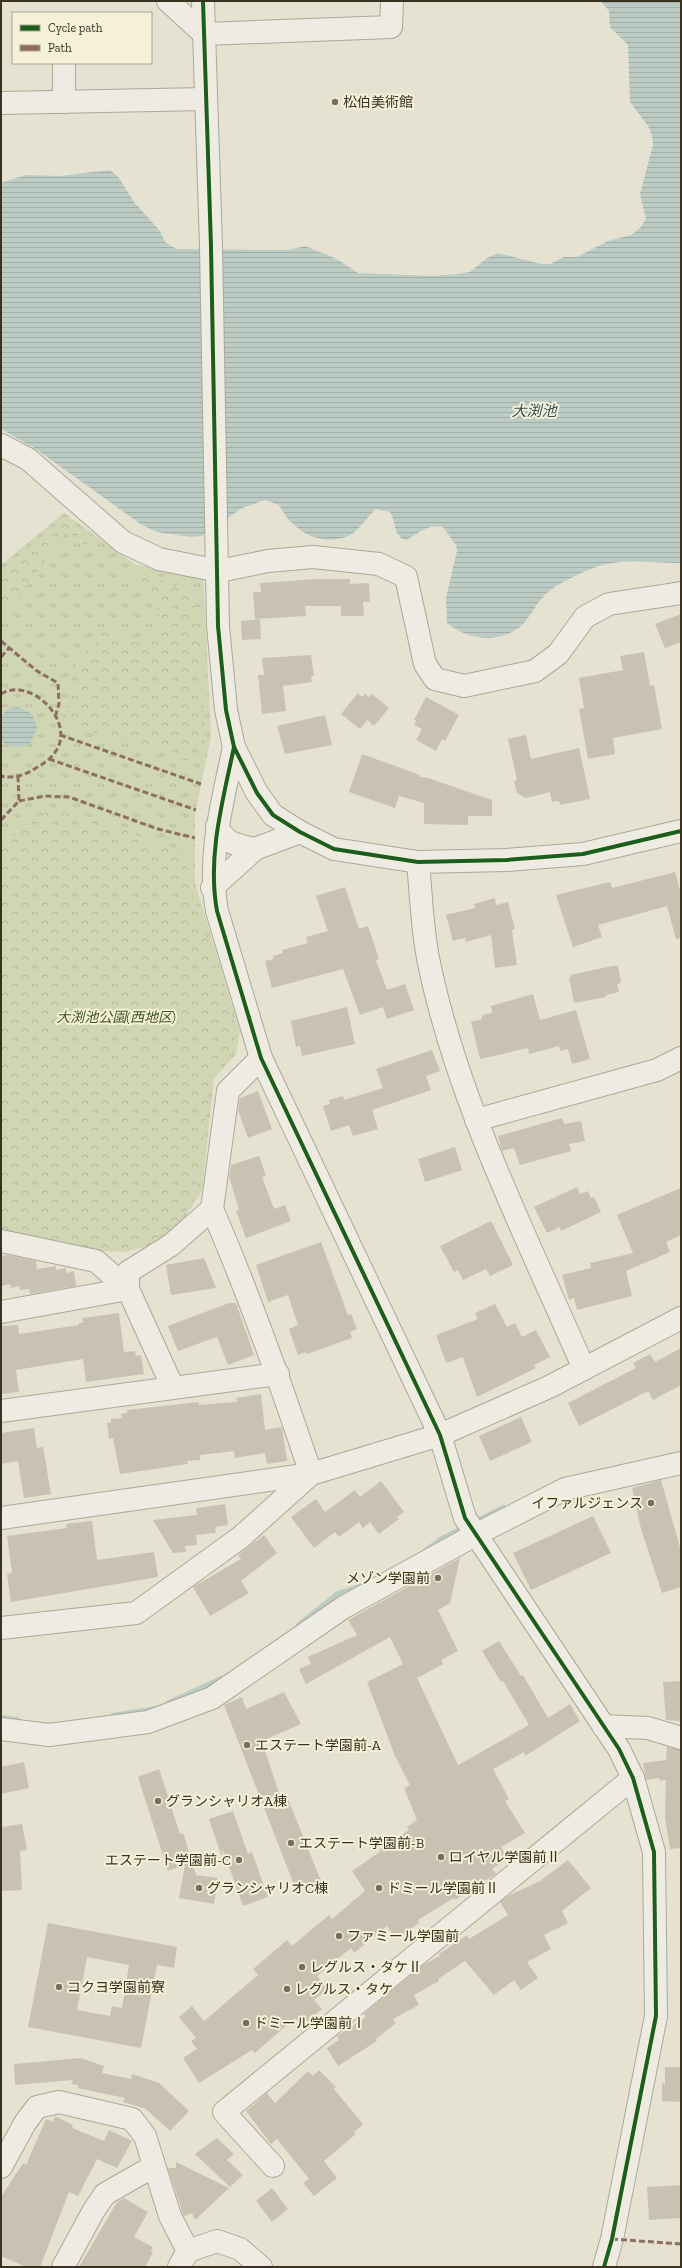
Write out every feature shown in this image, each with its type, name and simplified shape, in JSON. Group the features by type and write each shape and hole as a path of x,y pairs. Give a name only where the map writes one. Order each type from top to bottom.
{"street":[{"path":"168,1 204,34 392,27 392,1"},
{"path":"203,1 219,571 218,626 226,710 234,747 257,793 273,815 300,832 334,849 418,862 506,860 583,854 681,831"},
{"path":"64,64 64,102"},
{"path":"1,103 206,99"},
{"path":"1,445 28,459 123,542 159,559 219,571 268,561 313,557 379,564 406,577 425,664 435,679 464,686 535,671 558,654 585,617 609,604 681,592"},
{"path":"234,747 217,826 212,888 216,911 261,1058 440,1435 471,1528 619,1749 633,1778 654,1852 656,2016 612,2239 604,2267"},
{"path":"217,826 221,836 230,843 255,849"},
{"path":"212,888 255,849 300,832"},
{"path":"418,862 428,957 444,1025 476,1120 584,1369"},
{"path":"261,1058 228,1091 212,1209 242,1278 278,1374 312,1474"},
{"path":"476,1120 657,1070 681,1058"},
{"path":"128,1289 128,1272 171,1245 212,1209"},
{"path":"1,1241 96,1261 128,1289 173,1388"},
{"path":"1,1312 128,1289"},
{"path":"1,1518 312,1474 440,1435 549,1387 681,1318"},
{"path":"1,1411 278,1374"},
{"path":"1,1729 49,1735 148,1722 212,1698 344,1607 471,1528 565,1489 681,1463"},
{"path":"1,1628 136,1612 241,1537 312,1474"},
{"path":"603,1726 648,1728 681,1738"},
{"path":"273,2166 224,2112 633,1778"},
{"path":"1,2167 25,2123 38,2107 59,2102 132,2119 146,2136 154,2166 184,2259 216,2241 240,2249 261,2267"},
{"path":"63,2267 94,2210 106,2194 154,2166"}],"green space":[{"name":"大渕池公園(西地区)","path":"64,513 136,565 203,573 211,736 195,814 195,883 240,1031 236,1054 214,1079 202,1191 182,1221 154,1244 125,1252 80,1250 1,1232 1,565"},
{"path":"65,517 93,537 91,543 84,544 75,536 65,534 8,611 1,615 1,570"},
{"path":"136,572 181,589 195,599 206,738 201,760 188,761 171,756 158,749 75,728 65,714 75,665 102,634 114,627 125,641 141,643 151,637 160,622 156,602 153,597 145,590 131,582"},
{"path":"48,811 82,816 116,826 167,849 188,851 189,884 237,1031 232,1053 211,1076 196,1196 178,1223 151,1242 124,1248 79,1247 1,1229 1,847 31,821"}],"water":[{"name":"大渕池","path":"601,1 681,1 681,563 624,562 601,565 556,586 546,594 530,616 516,630 496,637 486,638 475,636 465,634 447,623 446,598 457,551 456,545 443,527 437,526 427,528 406,540 397,532 390,512 376,509 357,530 350,535 339,539 328,540 308,535 291,522 279,505 265,500 242,508 202,536 191,537 157,532 142,525 36,449 1,429 1,183 26,175 60,176 110,170 119,178 134,202 160,231 165,242 176,249 289,250 305,246 337,259 358,273 433,276 458,274 470,272 487,258 498,253 541,264 550,264 564,257 577,257 608,241 631,235 640,228 646,219 640,194 653,145 652,135 648,126 630,102 628,45 610,27 609,11"},
{"path":"18,707 32,714 37,728 31,743 15,747 4,743 1,740 1,715 10,708"}],"building":[{"path":"317,579 350,579 350,584 369,583 370,602 363,602 364,616 341,616 341,606 305,606 306,616 255,619 253,592 261,592 260,583"},
{"path":"681,614 681,642 665,648 655,624"},
{"path":"260,619 261,639 242,640 241,621"},
{"path":"644,652 650,686 654,685 662,729 613,738 615,754 588,759 579,709 584,708 579,678 623,670 620,656"},
{"path":"311,655 314,676 311,676 312,682 283,686 286,711 262,714 258,675 264,675 262,658"},
{"path":"358,693 362,697 365,694 369,697 372,694 389,708 374,726 367,720 360,729 341,714"},
{"path":"426,697 459,715 445,741 442,739 436,751 416,740 422,729 414,725 416,721 414,720"},
{"path":"325,715 332,745 285,754 277,726"},
{"path":"526,735 531,759 579,748 590,799 560,805 559,801 552,802 550,792 526,798 517,793 514,781 517,780 508,739"},
{"path":"362,754 420,775 420,777 428,778 492,800 492,816 468,816 468,825 424,824 424,803 399,796 395,808 349,792"},
{"path":"675,872 681,894 681,938 676,939 667,906 598,925 602,937 573,947 556,895 610,882 612,888"},
{"path":"345,887 359,929 368,926 379,959 376,960 387,990 405,984 414,1010 387,1019 383,1007 360,1015 343,969 272,988 265,961 273,959 273,956 283,953 282,950 308,943 306,937 328,931 316,896"},
{"path":"495,898 496,905 508,902 515,929 512,930 517,965 495,968 491,935 466,942 465,938 453,941 446,915 475,908 474,904"},
{"path":"618,966 621,983 617,984 619,992 606,995 606,997 574,1003 569,977 571,977 571,975"},
{"path":"533,994 540,1020 576,1010 590,1059 572,1064 568,1049 560,1051 559,1046 529,1054 528,1048 480,1059 471,1022 482,1019 482,1015 492,1013 491,1006"},
{"path":"347,1007 355,1044 302,1056 300,1046 296,1047 291,1021"},
{"path":"432,1050 440,1071 426,1076 431,1090 372,1110 378,1129 353,1136 349,1125 331,1131 323,1106 330,1104 329,1100 343,1096 344,1100 383,1088 376,1069"},
{"path":"258,1091 272,1129 248,1138 238,1110 240,1098"},
{"path":"562,1118 564,1124 581,1121 585,1141 569,1144 571,1151 520,1165 514,1148 502,1151 498,1136"},
{"path":"455,1147 462,1170 425,1182 418,1159"},
{"path":"259,1156 266,1176 262,1177 274,1209 285,1205 291,1221 246,1238 236,1211 239,1209 229,1177 231,1165"},
{"path":"577,1187 580,1194 588,1191 591,1198 594,1197 601,1212 561,1231 560,1227 547,1233 534,1207"},
{"path":"681,1188 681,1235 666,1242 670,1252 626,1271 632,1296 577,1310 574,1298 569,1300 562,1275 591,1268 590,1263 633,1253 617,1215"},
{"path":"491,1221 513,1265 490,1276 486,1269 463,1280 458,1270 454,1272 440,1246"},
{"path":"321,1242 348,1315 351,1314 357,1329 350,1332 352,1338 307,1354 306,1352 298,1355 289,1329 298,1325 288,1295 268,1302 256,1265"},
{"path":"7,1255 36,1261 37,1269 56,1266 56,1270 66,1268 66,1273 74,1271 76,1286 30,1294 29,1289 20,1290 19,1286 11,1288 10,1284 1,1286 1,1256"},
{"path":"204,1258 216,1288 171,1295 166,1265"},
{"path":"229,1303 236,1303 254,1355 228,1365 217,1337 178,1351 168,1326"},
{"path":"495,1304 507,1327 515,1323 522,1337 536,1330 550,1357 534,1365 536,1368 477,1397 463,1357 446,1363 436,1335 478,1319 475,1313"},
{"path":"119,1313 124,1352 135,1351 136,1356 141,1355 144,1374 86,1382 83,1359 16,1370 19,1392 1,1394 1,1326 18,1325 19,1334 79,1325 79,1323 83,1323 82,1318"},
{"path":"681,1348 681,1385 653,1400 648,1391 579,1426 568,1403 636,1368 633,1363 650,1354 655,1362"},
{"path":"261,1394 265,1430 282,1427 287,1461 267,1464 265,1453 235,1458 234,1451 200,1455 200,1460 187,1461 188,1464 120,1474 113,1438 109,1439 107,1423 111,1422 111,1419 122,1418 121,1414 127,1413 127,1410 199,1402 199,1405 237,1402 236,1398"},
{"path":"521,1417 532,1442 490,1461 479,1436"},
{"path":"34,1428 37,1448 43,1447 51,1494 24,1498 18,1461 1,1464 1,1433"},
{"path":"661,1480 681,1551 681,1587 662,1593 641,1529 632,1488"},
{"path":"381,1481 404,1512 397,1517 399,1519 379,1534 370,1522 363,1528 359,1522 339,1537 335,1532 314,1548 291,1517 316,1499 325,1512 355,1490 360,1497"},
{"path":"225,1504 228,1525 215,1527 216,1533 196,1535 197,1545 185,1546 186,1552 173,1553 153,1520 197,1515 196,1508"},
{"path":"593,1516 611,1553 531,1590 513,1553"},
{"path":"92,1521 97,1560 154,1552 158,1577 11,1602 7,1574 12,1573 7,1536 67,1528 66,1524"},
{"path":"264,1535 277,1553 241,1581 249,1593 210,1616 193,1587 241,1559 238,1555"},
{"path":"460,1558 450,1603 438,1610 458,1651 441,1660 443,1664 417,1678 458,1765 529,1725 503,1681 501,1682 482,1651 499,1641 521,1676 523,1675 548,1718 570,1704 580,1721 525,1756 524,1752 493,1769 509,1799 505,1801 525,1833 501,1847 508,1859 492,1869 496,1874 455,1900 454,1898 418,1920 419,1923 396,1939 387,1926 354,1953 351,1948 317,1976 328,1989 314,2000 322,2009 302,2026 295,2018 255,2053 252,2050 199,2083 183,2058 197,2049 191,2041 196,2038 179,2017 192,2006 204,2021 258,1975 253,1969 287,1940 292,1946 329,1915 332,1919 365,1891 352,1871 381,1851 380,1849 409,1830 407,1827 417,1820 404,1788 410,1785 395,1756 367,1682 403,1664 390,1637 306,1684 299,1669 311,1664 308,1657 357,1635 348,1620"},
{"path":"680,1681 681,1721 666,1720 663,1682"},
{"path":"284,1692 301,1724 262,1741 280,1796 286,1794 321,1881 296,1890 224,1705 242,1697 246,1709"},
{"path":"667,1747 681,1750 681,1848 670,1849 665,1817 666,1780 660,1781 659,1778 646,1780 643,1763 666,1760"},
{"path":"24,1762 29,1788 1,1794 1,1767"},
{"path":"159,1769 180,1834 183,1833 196,1875 218,1878 214,1904 179,1898 185,1865 168,1871 138,1777"},
{"name":"エステート学園前-C","path":"233,1811 248,1854 252,1852 268,1897 243,1906 223,1850 222,1857 209,1819"},
{"path":"22,1824 27,1850 20,1851 22,1890 1,1891 1,1827"},
{"path":"568,1860 591,1888 562,1911 568,1923 544,1935 551,1949 527,1962 538,1978 521,1990 514,1980 494,1995 465,1961 438,1979 439,1981 414,1995 419,2005 393,2019 396,2023 376,2039 377,2041 338,2066 327,2048 339,2040 337,2036 366,2017 364,2014 423,1965 440,1956 439,1954 467,1935 469,1939 508,1915 500,1902 510,1895 540,1881"},
{"name":"コクヨ学園前寮","path":"48,1923 177,1947 174,1968 157,1965 141,2048 28,2027","holes":["87,1957 129,1965 122,2008 112,2006 110,2016 77,2010"]},
{"path":"81,2058 104,2066 102,2073 131,2079 132,2074 159,2083 189,2111 170,2131 146,2109 123,2102 125,2098 78,2088 78,2085 71,2084 73,2080 15,2085 14,2064"},
{"path":"665,2067 681,2067 681,2102 662,2101 662,2083 665,2084"},
{"path":"319,2070 336,2087 334,2089 363,2124 354,2132 356,2134 324,2161 337,2178 314,2196 303,2183 309,2179 277,2139 271,2144 246,2111 267,2093 275,2103 308,2071 313,2076"},
{"path":"55,2116 73,2125 72,2128 104,2141 109,2130 132,2141 117,2168 97,2159 78,2196 69,2192 40,2267 26,2267 1,2256 1,2197 23,2163 26,2165 46,2119 53,2122"},
{"path":"217,2138 234,2154 227,2160 243,2175 230,2187 195,2154"},
{"path":"176,2162 229,2188 195,2220 192,2213 184,2216 182,2211 168,2168 176,2168"},
{"path":"681,2185 681,2218 649,2220 647,2187"},
{"path":"272,2188 288,2209 272,2222 256,2201"},
{"path":"124,2198 148,2212 134,2237 153,2247 151,2251 153,2252 145,2267 79,2267 117,2202"}],"waterway":[{"path":"426,1551 440,1540 503,1508"},
{"path":"299,1625 338,1594 362,1586"},
{"path":"169,1703 221,1679"},
{"path":"113,1716 156,1709"},
{"path":"1,1718 17,1720"}],"marked path":[{"path":"1,641 37,671 58,683 59,704 55,717"},
{"path":"1,657 9,648"},
{"path":"1,694 12,690 23,691 35,695 45,702 53,712 59,722 61,734 57,749 43,764 28,773 19,776 1,776"},
{"path":"60,735 201,784"},
{"path":"49,759 196,810"},
{"path":"1,820 19,801 18,777"},
{"path":"19,801 45,796 69,797 158,829 195,838"},
{"path":"612,2239 681,2244"}],"cycle path":[{"path":"203,1 211,246 218,626 226,710 234,747 257,793 273,815 300,832 334,849 418,862 506,860 583,854 681,831"},
{"path":"234,747 221,808 215,849 214,890 217,911 261,1058 440,1435 465,1518 619,1749 633,1778 654,1852 656,2016 612,2239 604,2267"}],"place":[{"name":"松伯美術館","path":"335,102"},
{"name":"イファルジェンス","path":"651,1503"},
{"name":"メゾン学園前","path":"438,1578"},
{"name":"エステート学園前-A","path":"247,1745"},
{"name":"グランシャリオA棟","path":"158,1801"},
{"name":"エステート学園前-B","path":"291,1843"},
{"name":"ロイヤル学園前Ⅱ","path":"441,1857"},
{"name":"エステート学園前-C","path":"239,1860"},
{"name":"グランシャリオC棟","path":"199,1888"},
{"name":"ドミール学園前Ⅱ","path":"379,1888"},
{"name":"ファミール学園前","path":"339,1936"},
{"name":"レグルス・タケⅡ","path":"302,1967"},
{"name":"コクヨ学園前寮","path":"59,1987"},
{"name":"レグルス・タケ","path":"287,1989"},
{"name":"ドミール学園前Ⅰ","path":"246,2023"}]}
